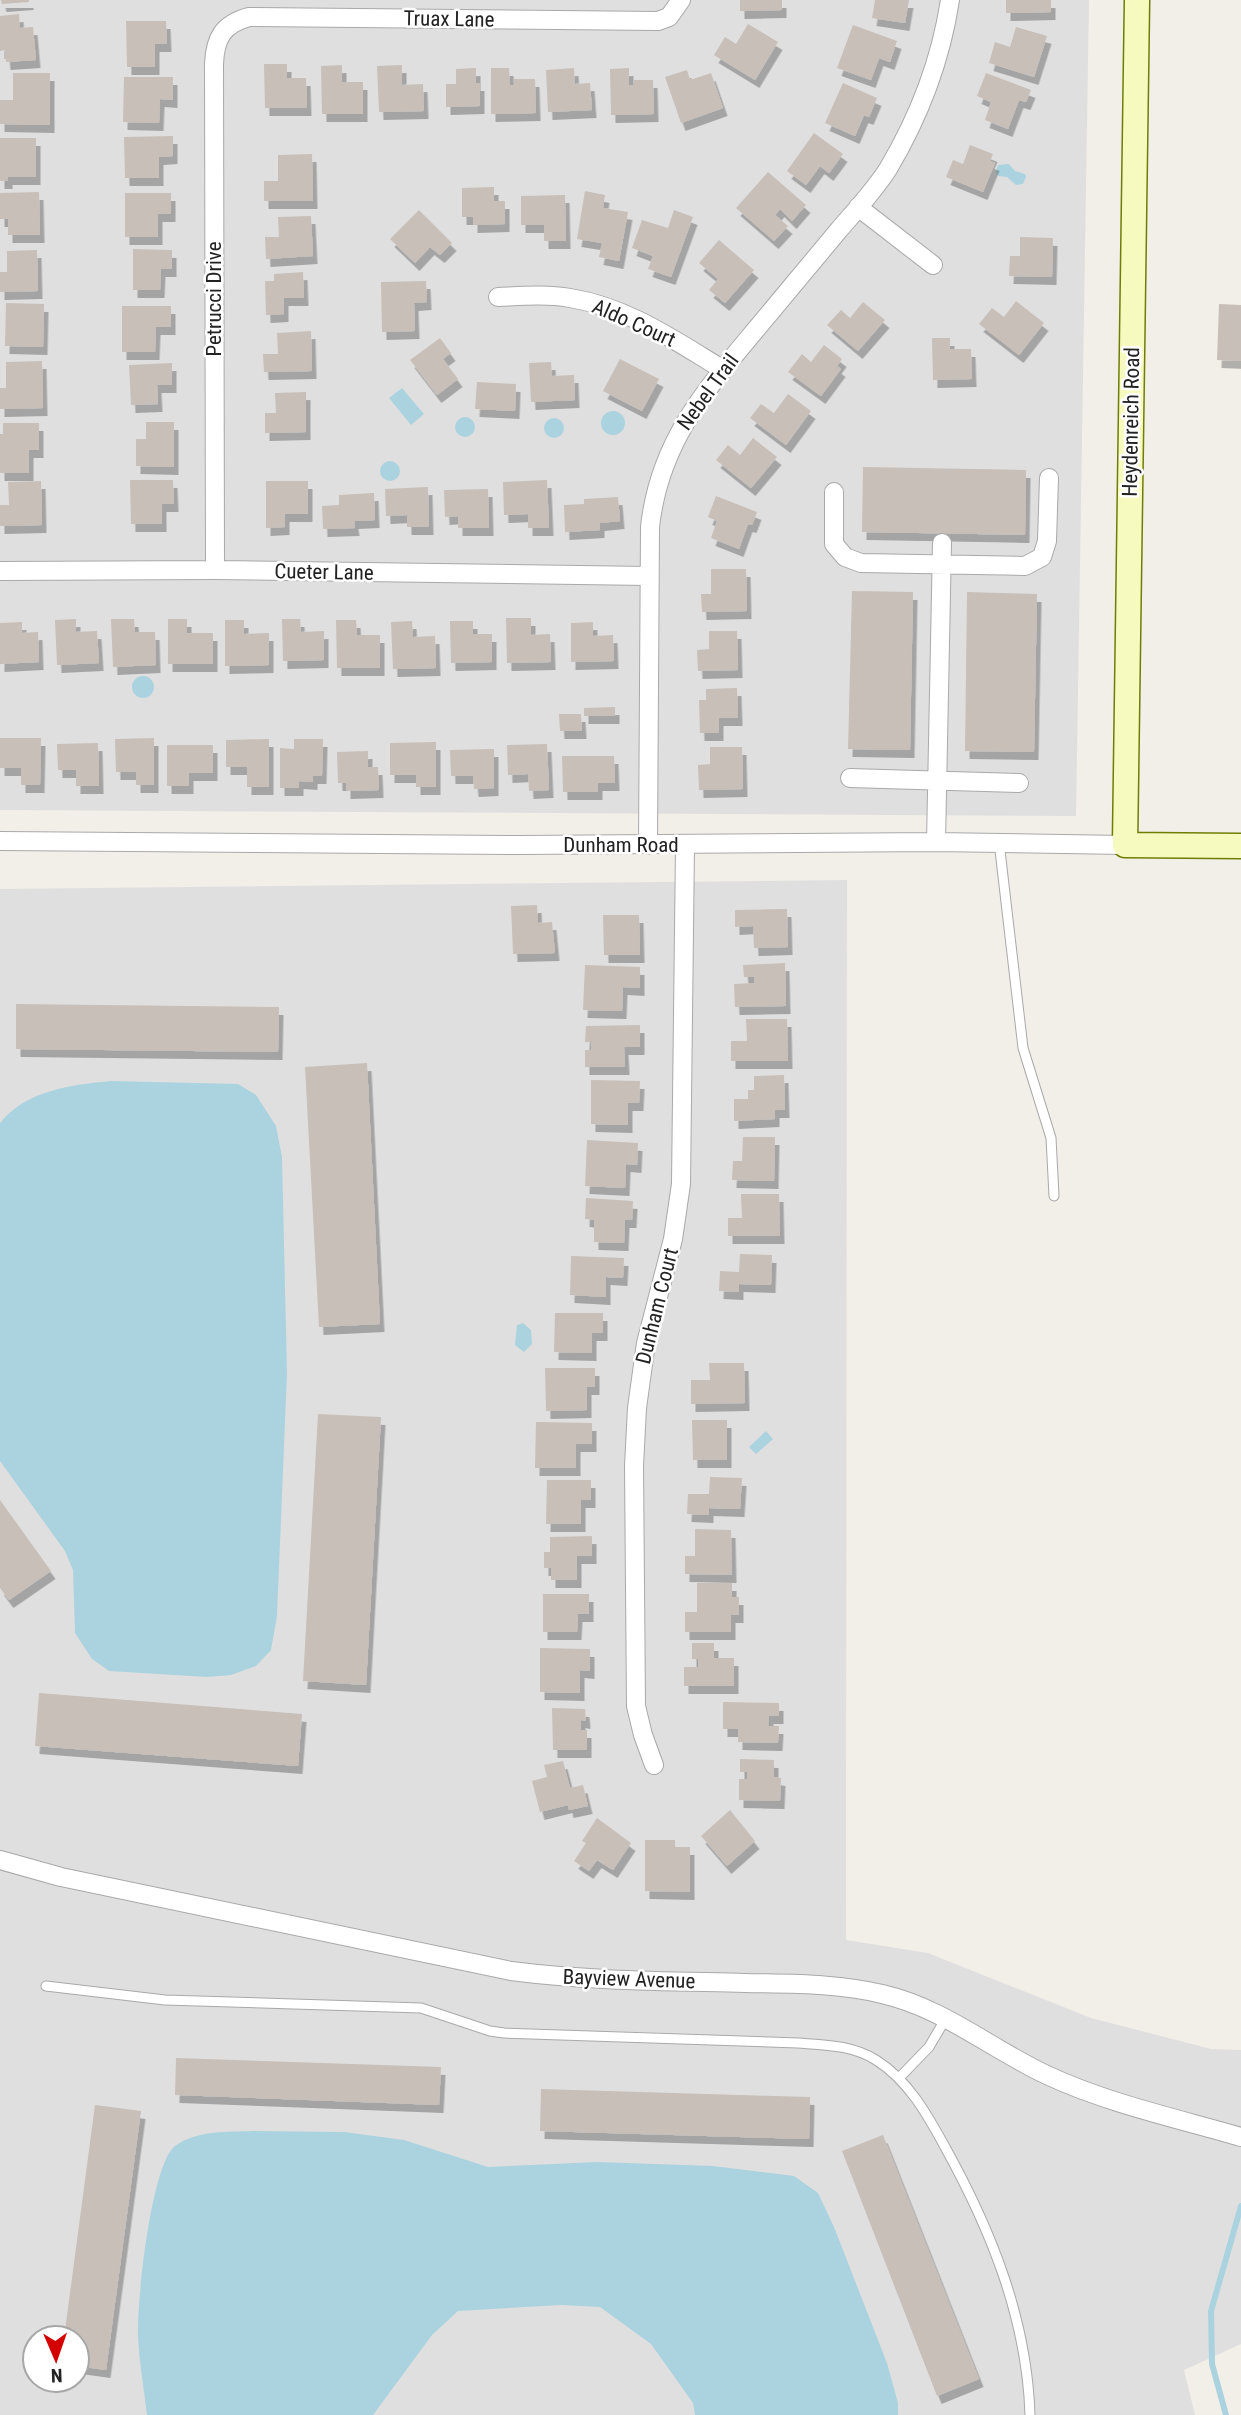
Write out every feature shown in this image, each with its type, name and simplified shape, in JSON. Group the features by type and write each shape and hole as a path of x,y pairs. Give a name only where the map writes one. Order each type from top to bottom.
{"street":[{"name":"Nebel Trail","path":"648,845 649,576 652,510 661,471 679,430 722,369 887,170 918,109 941,47 950,0"},
{"name":"Heydenreich Road","path":"1125,845 1137,0"},
{"name":"Truax Lane","path":"223,30 236,20 249,16 658,21 669,17 678,5"},
{"name":"Petrucci Drive","path":"215,570 214,64 217,39 223,30"},
{"path":"858,207 933,265"},
{"name":"Aldo Court","path":"498,297 567,298 612,309 657,329 722,369"},
{"path":"834,492 834,544 845,557 861,563 1025,566 1042,557 1047,541 1049,478"},
{"path":"936,842 942,542"},
{"name":"Cueter Lane","path":"0,571 215,570 649,576"},
{"path":"850,778 1019,783"},
{"name":"Dunham Road","path":"0,841 648,845 999,842 1241,846"},
{"name":"Dunham Court","path":"654,1765 639,1722 635,1698 635,1434 642,1366 669,1259 681,1184 685,845"},
{"name":"Bayview Avenue","path":"0,1860 52,1875 511,1971 581,1978 857,1988 919,2006 946,2018 1025,2064 1077,2087 1241,2137"}],"lane":[{"path":"999,842 1023,1048 1051,1138 1054,1196"},
{"path":"46,1986 165,2000 412,2007 438,2012 504,2034 840,2046 874,2058 899,2078 927,2116 952,2160 995,2250 1021,2340 1027,2370 1030,2415"},
{"path":"899,2078 929,2047 946,2018"}],"shaded area":[{"path":"0,0 1089,0 1076,816 0,810"},
{"path":"847,880 846,1940 928,1953 1091,2018 1211,2049 1241,2050 1241,2344 1184,2370 1195,2415 0,2415 0,889"}],"water":[{"path":"1009,164 1015,171 1025,174 1023,184 1016,185 1007,177 998,176 998,165"},
{"path":"402,388 424,414 411,425 389,398"},
{"path":"613,411 624,418 625,423 618,434 613,435 602,428 601,423 608,412"},
{"path":"461,417 469,417 475,427 469,437 461,437 455,431 455,423"},
{"path":"550,418 558,418 564,428 558,438 550,438 544,432 544,424"},
{"path":"390,461 397,464 400,471 397,478 390,481 383,478 380,471 383,464"},
{"path":"143,676 151,679 154,687 151,695 143,698 135,695 132,687 135,679"},
{"path":"111,1081 238,1084 256,1095 276,1126 282,1157 287,1373 277,1616 271,1650 256,1666 231,1675 207,1677 109,1671 92,1659 75,1633 73,1570 65,1551 0,1461 0,1123 23,1103 36,1096 66,1087"},
{"path":"523,1323 531,1330 532,1344 524,1352 515,1345 517,1325"},
{"path":"766,1431 773,1439 756,1454 749,1447"},
{"path":"254,2131 344,2132 404,2140 488,2167 597,2162 713,2166 794,2176 818,2193 834,2227 887,2363 898,2403 898,2415 695,2415 693,2403 651,2344 600,2307 561,2305 458,2311 432,2335 373,2415 147,2415 138,2318 152,2205 166,2158 175,2146 193,2137"}],"building":[{"path":"1,0 29,0 29,2 2,4"},
{"path":"740,0 782,0 782,10 740,11"},
{"path":"875,0 909,0 905,23 872,18"},
{"path":"1006,0 1051,0 1051,12 1006,13"},
{"path":"19,14 20,28 33,27 36,60 6,62 5,50 0,51 0,16"},
{"path":"126,21 166,21 167,44 155,44 155,67 127,67"},
{"path":"748,24 778,42 755,80 714,55 725,37 736,44"},
{"path":"853,25 897,41 890,62 879,58 871,80 837,68"},
{"path":"1016,27 1047,36 1034,77 989,63 995,42 1010,47"},
{"path":"264,64 287,64 287,78 306,78 307,108 265,108"},
{"path":"342,65 342,82 363,82 363,114 322,114 321,66"},
{"path":"402,65 402,85 423,84 424,111 379,112 377,66"},
{"path":"476,68 476,83 480,83 480,106 446,107 446,84 456,84 456,69"},
{"path":"491,68 509,68 510,85 514,85 514,79 535,79 536,113 491,114"},
{"path":"574,68 575,84 590,83 592,110 548,112 546,70"},
{"path":"629,68 629,86 634,85 634,80 653,80 654,114 611,115 610,69"},
{"path":"687,70 690,80 711,73 723,108 681,123 665,77"},
{"path":"13,73 50,73 50,125 0,124 0,100 13,100"},
{"path":"986,73 1031,90 1026,102 1019,100 1008,129 985,120 991,102 977,96"},
{"path":"124,77 173,77 173,100 160,99 159,123 123,122"},
{"path":"843,83 877,98 869,117 864,115 855,136 825,123"},
{"path":"814,133 843,154 829,173 820,166 806,185 787,171"},
{"path":"173,136 173,156 159,157 159,178 125,178 124,137"},
{"path":"0,138 36,138 36,177 8,177 8,181 0,181"},
{"path":"970,145 993,154 990,161 995,163 983,192 946,177 953,160 963,164"},
{"path":"312,154 313,201 264,201 264,181 278,181 278,155"},
{"path":"768,172 806,205 792,221 780,209 775,215 788,226 774,241 736,208"},
{"path":"494,187 494,201 505,201 505,224 473,225 473,217 462,217 462,188"},
{"path":"585,191 605,195 603,208 628,212 619,261 599,257 602,243 577,239"},
{"path":"39,192 40,235 8,235 8,219 0,219 0,193"},
{"path":"125,193 171,193 171,214 158,214 158,237 125,237"},
{"path":"565,195 566,241 544,241 544,225 521,225 521,196"},
{"path":"419,210 452,243 440,255 430,247 415,263 390,239"},
{"path":"674,210 693,217 671,277 648,269 653,256 632,248 642,220 668,228"},
{"path":"311,216 313,256 266,259 265,237 279,237 278,217"},
{"path":"1020,237 1053,238 1052,277 1009,276 1010,256 1020,256"},
{"path":"719,240 754,270 725,303 709,290 718,279 699,263"},
{"path":"133,249 172,250 172,269 161,269 160,290 133,290"},
{"path":"37,250 38,291 0,292 0,272 7,272 7,251"},
{"path":"303,272 304,298 284,298 284,314 266,315 265,281 274,281 274,274"},
{"path":"426,281 427,302 414,303 415,331 382,332 381,282"},
{"path":"1016,301 1044,323 1019,355 979,324 992,308 1004,317"},
{"path":"863,302 885,320 858,351 827,325 841,310 850,318"},
{"path":"6,303 44,304 43,347 5,346"},
{"path":"1219,304 1241,305 1241,361 1217,360"},
{"path":"122,306 171,306 171,327 156,327 155,352 122,352"},
{"path":"311,331 312,371 264,372 263,354 278,354 277,333"},
{"path":"440,338 451,353 443,359 458,379 437,395 410,360"},
{"path":"932,338 950,338 950,349 971,349 972,379 933,380"},
{"path":"824,345 842,359 837,366 841,369 821,396 788,372 802,354 811,362"},
{"path":"620,359 659,379 642,411 603,391"},
{"path":"42,361 43,408 0,409 0,388 6,388 6,362"},
{"path":"551,362 552,376 574,375 575,400 531,402 529,363"},
{"path":"172,363 172,385 157,385 158,404 131,405 129,365"},
{"path":"477,382 516,384 515,411 475,409"},
{"path":"306,392 306,432 265,433 265,413 276,413 275,393"},
{"path":"788,394 811,411 786,445 750,418 761,404 774,413"},
{"path":"146,422 174,422 174,467 136,466 136,439 146,439"},
{"path":"3,423 39,423 39,450 29,450 29,473 0,473 0,434 3,434"},
{"path":"753,438 777,457 751,488 716,460 728,445 740,455"},
{"path":"863,467 1026,470 1025,535 862,532"},
{"path":"130,480 173,480 174,504 162,504 162,524 131,524"},
{"path":"547,480 549,528 528,528 528,514 504,515 503,482"},
{"path":"41,481 42,525 0,526 0,505 9,505 8,482"},
{"path":"266,481 308,481 308,514 285,514 285,527 266,528"},
{"path":"428,487 429,527 407,527 407,515 386,516 385,489"},
{"path":"488,489 489,528 458,528 458,516 445,517 444,490"},
{"path":"374,493 375,520 354,521 355,528 323,529 322,506 339,505 339,495"},
{"path":"716,496 757,512 752,525 748,524 739,549 711,538 717,521 708,517"},
{"path":"618,497 620,521 600,523 600,530 565,532 564,505 584,504 584,499"},
{"path":"711,569 746,569 747,611 702,612 701,594 711,594"},
{"path":"852,591 913,592 910,750 848,749"},
{"path":"967,592 1037,594 1034,752 965,751"},
{"path":"506,618 531,618 531,635 550,634 551,662 507,663"},
{"path":"76,619 76,632 97,631 99,663 57,665 55,620"},
{"path":"111,619 134,619 135,632 155,632 156,665 113,667"},
{"path":"168,619 187,619 187,633 213,633 213,664 168,664"},
{"path":"282,619 300,619 301,632 324,631 324,660 283,661"},
{"path":"225,620 244,620 244,634 269,633 269,665 225,666"},
{"path":"336,620 356,620 357,635 380,635 380,668 337,668"},
{"path":"412,621 413,637 435,636 436,668 393,669 391,622"},
{"path":"450,621 473,621 473,634 492,634 492,662 451,663"},
{"path":"22,622 22,633 38,632 39,662 0,664 0,623"},
{"path":"593,622 593,636 613,635 614,661 571,662 571,623"},
{"path":"709,631 737,631 738,670 698,671 697,650 709,649"},
{"path":"737,688 738,718 719,718 719,733 700,733 699,700 706,700 706,689"},
{"path":"615,707 615,716 584,716 584,708"},
{"path":"559,714 581,714 582,731 560,731"},
{"path":"0,738 41,738 40,785 21,785 21,768 0,768"},
{"path":"154,738 154,785 136,785 136,772 116,772 115,739"},
{"path":"269,739 269,787 247,787 247,767 226,767 226,740"},
{"path":"294,739 323,739 322,776 313,776 313,782 299,781 299,788 280,788 280,748 294,749"},
{"path":"436,742 436,787 416,787 416,775 390,775 390,743"},
{"path":"98,743 99,786 76,786 76,770 58,770 57,744"},
{"path":"547,744 549,790 529,791 528,774 508,775 507,745"},
{"path":"167,745 213,745 213,773 189,773 189,786 167,786"},
{"path":"710,747 742,747 743,789 699,790 698,765 710,764"},
{"path":"494,749 494,788 474,789 473,776 451,776 450,750"},
{"path":"368,751 368,767 378,767 379,790 346,791 346,783 338,783 337,752"},
{"path":"562,756 614,756 615,783 598,783 598,792 563,792"},
{"path":"537,905 538,923 552,922 555,953 513,954 511,906"},
{"path":"787,909 788,947 754,948 753,926 735,927 735,910"},
{"path":"603,915 639,915 640,955 604,955"},
{"path":"785,963 786,1006 735,1007 734,984 754,983 754,977 744,977 743,965"},
{"path":"585,965 640,967 640,988 623,987 622,1011 583,1010"},
{"path":"16,1004 279,1007 278,1052 16,1049"},
{"path":"746,1019 787,1019 788,1061 731,1061 731,1041 747,1041"},
{"path":"640,1025 640,1047 624,1047 625,1067 585,1067 585,1050 591,1050 591,1042 585,1042 586,1026"},
{"path":"367,1063 380,1324 319,1327 305,1067"},
{"path":"784,1075 785,1110 775,1110 775,1119 734,1121 734,1099 748,1099 748,1090 754,1090 754,1076"},
{"path":"591,1080 640,1081 639,1103 628,1103 628,1125 591,1124"},
{"path":"743,1137 775,1137 774,1181 732,1180 733,1161 742,1161"},
{"path":"587,1140 638,1143 637,1165 626,1164 625,1188 585,1186"},
{"path":"741,1194 779,1194 780,1236 728,1236 728,1218 742,1218"},
{"path":"586,1198 633,1201 632,1220 625,1220 624,1243 594,1242 594,1220 585,1219"},
{"path":"740,1254 772,1255 771,1285 739,1284 739,1292 719,1291 720,1271 739,1272"},
{"path":"571,1256 624,1258 623,1278 606,1277 606,1297 570,1295"},
{"path":"555,1313 603,1313 603,1333 592,1333 592,1353 554,1352"},
{"path":"709,1363 744,1363 745,1403 691,1404 691,1380 710,1380"},
{"path":"545,1368 595,1368 595,1387 587,1387 587,1410 546,1411"},
{"path":"318,1414 381,1417 366,1685 303,1681"},
{"path":"692,1420 727,1420 727,1460 693,1460"},
{"path":"536,1422 592,1423 592,1444 576,1444 576,1468 535,1468"},
{"path":"710,1477 742,1478 740,1509 709,1508 709,1515 687,1514 688,1494 709,1494"},
{"path":"547,1480 591,1480 591,1500 581,1500 581,1524 546,1524"},
{"path":"0,1500 51,1571 9,1600 0,1588"},
{"path":"695,1529 731,1530 732,1575 685,1574 685,1556 695,1556"},
{"path":"592,1536 592,1556 577,1556 577,1580 551,1580 551,1568 544,1568 544,1552 550,1552 550,1537"},
{"path":"697,1583 732,1583 732,1597 739,1597 739,1615 731,1615 731,1632 685,1632 685,1612 697,1612"},
{"path":"543,1594 589,1594 589,1614 578,1614 577,1632 543,1632"},
{"path":"692,1643 714,1643 714,1658 734,1658 734,1686 684,1686 684,1667 698,1667 698,1659 692,1659"},
{"path":"540,1648 590,1649 590,1671 580,1670 580,1693 540,1692"},
{"path":"39,1693 302,1714 298,1766 35,1746"},
{"path":"723,1702 779,1703 779,1716 769,1716 768,1726 779,1726 778,1743 738,1742 738,1729 723,1729"},
{"path":"552,1708 585,1709 586,1721 581,1720 581,1730 587,1730 587,1750 553,1750"},
{"path":"740,1759 774,1760 774,1777 781,1778 780,1801 739,1800 739,1779 747,1779 747,1772 740,1772"},
{"path":"563,1761 570,1788 583,1785 588,1806 569,1810 568,1805 540,1812 532,1781 547,1777 544,1765"},
{"path":"730,1810 755,1841 727,1866 701,1836"},
{"path":"597,1818 631,1843 613,1870 597,1860 589,1871 574,1861 586,1843 582,1841"},
{"path":"645,1840 675,1840 675,1847 690,1847 690,1892 645,1891"},
{"path":"176,2058 441,2067 439,2105 175,2095"},
{"path":"541,2089 810,2097 809,2139 540,2131"},
{"path":"95,2105 141,2111 106,2370 91,2368 91,2324 66,2324"},
{"path":"883,2135 979,2379 937,2396 842,2151"}],"waterway":[{"path":"1226,2415 1212,2364 1211,2311 1241,2206"}]}
